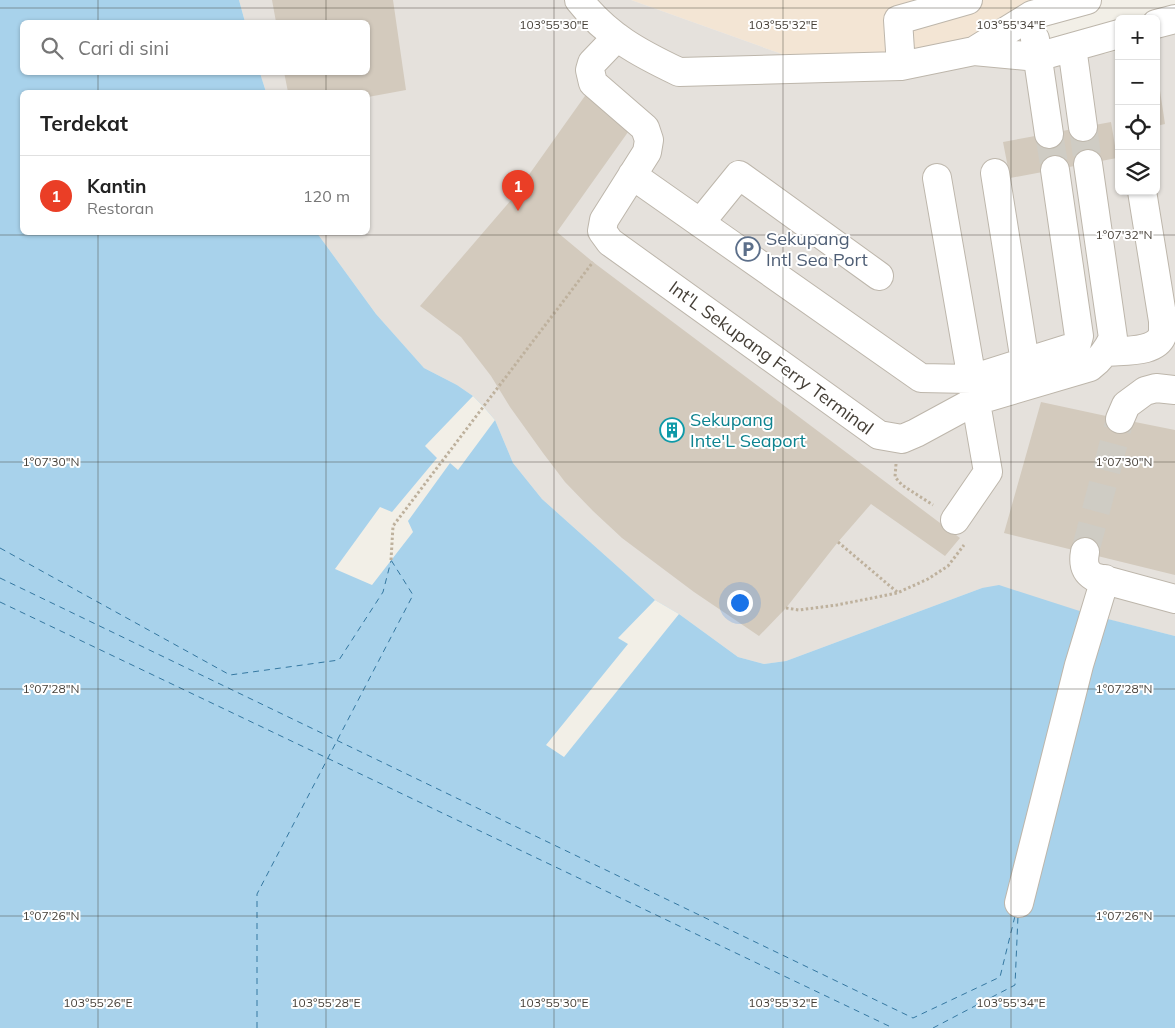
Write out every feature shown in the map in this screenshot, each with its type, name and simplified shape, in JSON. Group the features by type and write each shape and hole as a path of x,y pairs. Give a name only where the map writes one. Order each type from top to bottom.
{"street":[{"path":"579,0 588,12 616,38 649,58 679,72 901,66 974,51 1037,57 1115,35"},
{"path":"901,66 894,10 968,0"},
{"path":"974,51 1032,15 1087,0"},
{"path":"1032,15 1049,134"},
{"path":"1160,23 1175,19"},
{"path":"610,242 602,231 604,220 647,152 649,140 645,128 593,83 590,70 592,63 616,38"},
{"path":"1072,47 1083,127"},
{"path":"632,176 921,378 973,390 1090,367 1106,352 1112,338 1088,164"},
{"path":"902,439 916,433 973,390 1025,362 1073,348 1077,343 1079,336 1054,170"},
{"path":"995,173 1025,362"},
{"path":"700,223 739,176 879,276"},
{"path":"936,178 988,472 955,520"},
{"path":"1106,352 1148,349 1157,344 1163,334 1163,321 1143,195"},
{"name":"Int'L Sekupang Ferry Terminal","path":"610,242 878,435 902,439"},
{"path":"1120,419 1126,406 1145,391 1156,388 1175,390"},
{"path":"1085,552 1083,560 1088,573 1094,577 1175,599"},
{"path":"1019,903 1079,665 1105,579"}],"path":[{"path":"391,560 393,526 610,242"},
{"path":"786,608 809,609 897,593 928,579 948,566 960,552 967,540 968,529 902,485 895,477 895,468 902,439"},
{"path":"838,542 897,593"}],"shaded area":[{"path":"239,0 631,0 793,58 940,58 1105,54 1115,51 1115,195 1160,195 1160,38 1175,33 1175,636 982,588 786,661 764,664 738,657 679,614 655,600 542,499 513,463 495,420 473,396 457,385 424,368 376,314 318,235 370,235 370,90 265,90 261,75 370,75 370,20 244,20"},
{"path":"631,0 1094,0 940,58 793,58"}],"water":[{"path":"0,0 239,0 244,20 20,20 20,75 261,75 265,90 20,90 20,235 318,235 376,314 424,368 457,385 473,396 495,420 513,463 542,499 655,600 679,614 738,657 764,664 786,661 982,588 999,585 1092,615 1175,636 1175,1028 0,1028"}],"pier":[{"path":"473,396 495,420 458,470 450,463 408,521 413,532 372,585 335,569 380,507 392,512 437,458 425,446"},
{"path":"655,600 679,614 564,757 546,745 628,644 618,638"}],"building":[{"path":"272,0 393,0 406,90 370,97 370,90 288,90 285,75 370,75 370,20 276,20"},
{"path":"1160,91 1165,124 1160,125"},
{"name":"Sekupang Inte'L Seaport","path":"587,93 633,125 557,232 593,262 960,538 945,556 871,504 838,542 786,608 759,636 694,592 622,538 593,511 565,482 543,453 510,407 491,376 461,337 420,306 511,200"},
{"path":"1111,122 1115,158 1010,178 1003,142"},
{"path":"1041,402 1175,430 1175,575 1004,533"}],"ferry route":[{"path":"0,548 230,675 339,660 383,592 391,561"},
{"path":"257,1028 257,894 413,595 391,560"},
{"path":"0,578 913,1018 1000,977 1015,916"},
{"path":"0,602 893,1028"},
{"path":"933,1028 1015,985 1018,916"}],"tunnel":[{"path":"1083,127 1088,164"},
{"path":"1049,134 1055,170"},
{"path":"1085,552 1120,419"}],"place":[{"name":"Kantin","path":"518,211"},
{"name":"Sekupang Intl Sea Port","path":"748,249"},
{"name":"Sekupang Inte'L Seaport","path":"672,430"}]}
